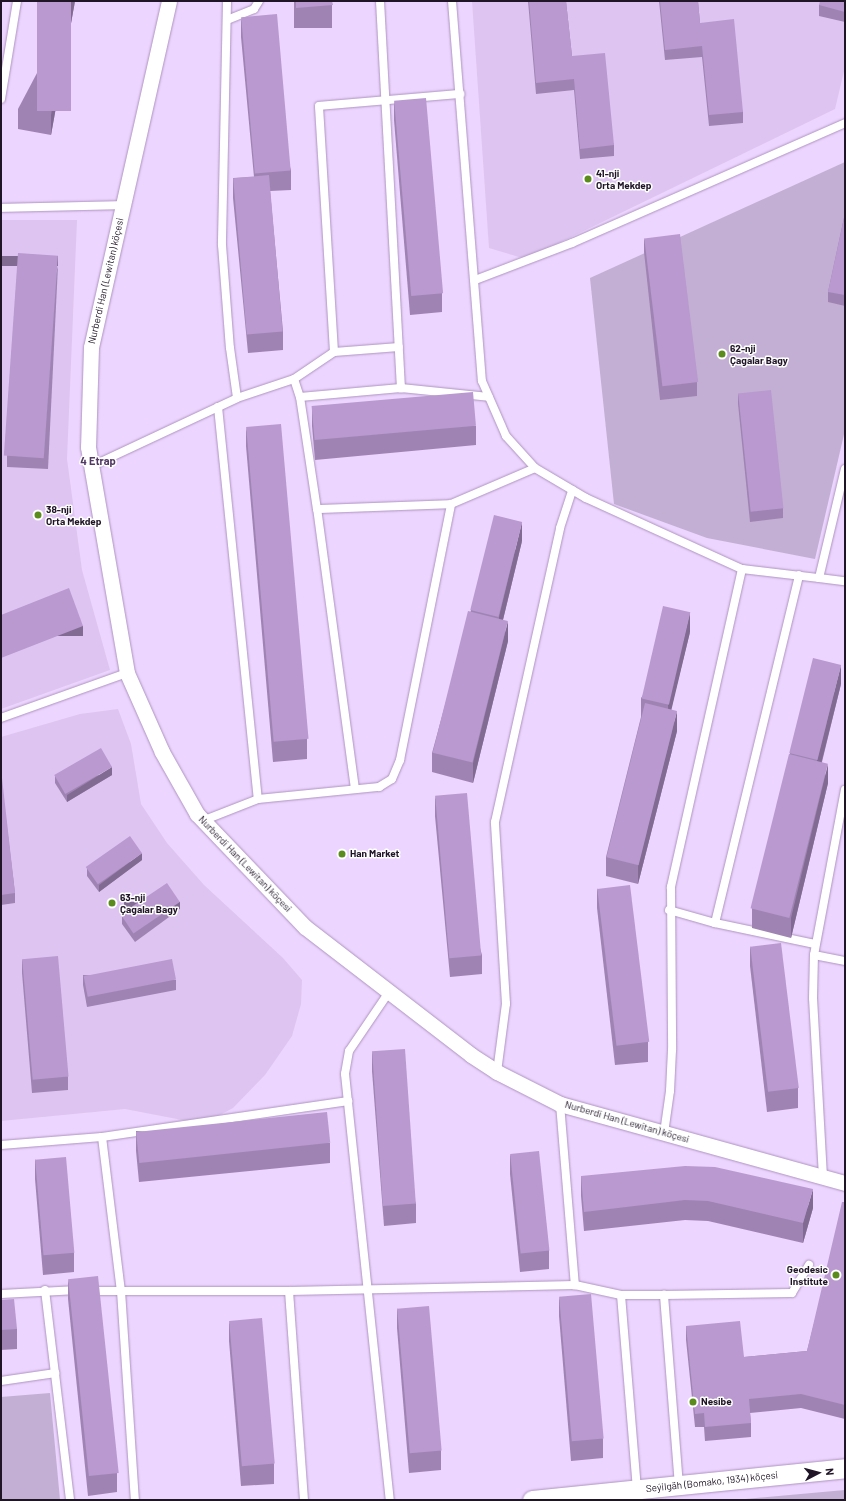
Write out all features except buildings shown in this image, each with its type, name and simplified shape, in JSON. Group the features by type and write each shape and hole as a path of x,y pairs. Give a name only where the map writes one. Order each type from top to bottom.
{"street":[{"name":"Nurberdi Han (Lewitan) köçesi","path":"169,1 91,347 88,447 90,467 127,673 162,752 202,821 305,927 471,1055 497,1072 560,1104 845,1183"},
{"name":"Seýilgäh (Bomako, 1934) köçesi","path":"532,1500 845,1468"}],"lane":[{"path":"1,100 16,1"},
{"path":"227,1 222,245 230,348 237,398"},
{"path":"227,20 254,9 259,1"},
{"path":"380,1 401,388"},
{"path":"452,1 482,381 506,436 535,468 572,490 742,569 845,582"},
{"path":"334,352 319,106 460,94"},
{"path":"475,280 572,243 845,122"},
{"path":"1,208 123,205"},
{"path":"90,467 237,398 294,379 334,352 399,347"},
{"path":"294,379 300,397 317,509 355,789"},
{"path":"300,397 401,388 489,397"},
{"path":"218,407 258,799"},
{"path":"317,509 452,504 535,468"},
{"path":"819,578 845,468"},
{"path":"497,1072 506,1004 495,822 560,528 572,490"},
{"path":"202,821 258,799 379,787 392,778 400,760 452,504"},
{"path":"664,1133 670,1091 672,1050 670,910 676,858 742,569"},
{"path":"715,923 799,575"},
{"path":"1,718 127,673"},
{"path":"823,1177 813,998 814,955 845,790"},
{"path":"670,910 715,923 815,944"},
{"path":"814,955 845,961"},
{"path":"389,992 349,1051 345,1074 390,1500"},
{"path":"1,1145 102,1137 348,1102"},
{"path":"560,1104 576,1285"},
{"path":"102,1137 121,1291 135,1500"},
{"path":"1,1294 45,1290 289,1291 576,1285 621,1295 792,1293 808,1265"},
{"path":"45,1290 70,1500"},
{"path":"289,1291 304,1500"},
{"path":"621,1295 637,1490"},
{"path":"664,1295 680,1486"},
{"path":"1,1381 55,1373"}],"shaded area":[{"name":"41-nji Orta Mekdep","path":"472,1 845,1 845,67 835,109 526,259 489,248"},
{"name":"62-nji Çagalar Bagy","path":"845,162 845,430 815,559 707,538 614,504 590,278"},
{"name":"38-nji Orta Mekdep","path":"1,220 77,220 67,459 82,570 110,670 1,709"},
{"name":"63-nji Çagalar Bagy","path":"118,709 131,744 141,804 167,843 204,885 283,958 302,980 301,1004 292,1036 265,1075 233,1108 203,1124 125,1109 1,1121 1,737 80,714"},
{"path":"50,1393 60,1500 1,1500 1,1397"},
{"path":"845,1490 845,1500 735,1500"}],"place":[{"name":"41-nji Orta Mekdep","path":"588,179"},
{"name":"62-nji Çagalar Bagy","path":"722,354"},
{"name":"38-nji Orta Mekdep","path":"38,515"},
{"name":"Han Market","path":"342,854"},
{"name":"63-nji Çagalar Bagy","path":"112,903"},
{"name":"Geodesic Institute","path":"836,1275"},
{"name":"Nesibe","path":"693,1402"}],"district":[{"name":"4 Etrap","path":"98,461"}]}
